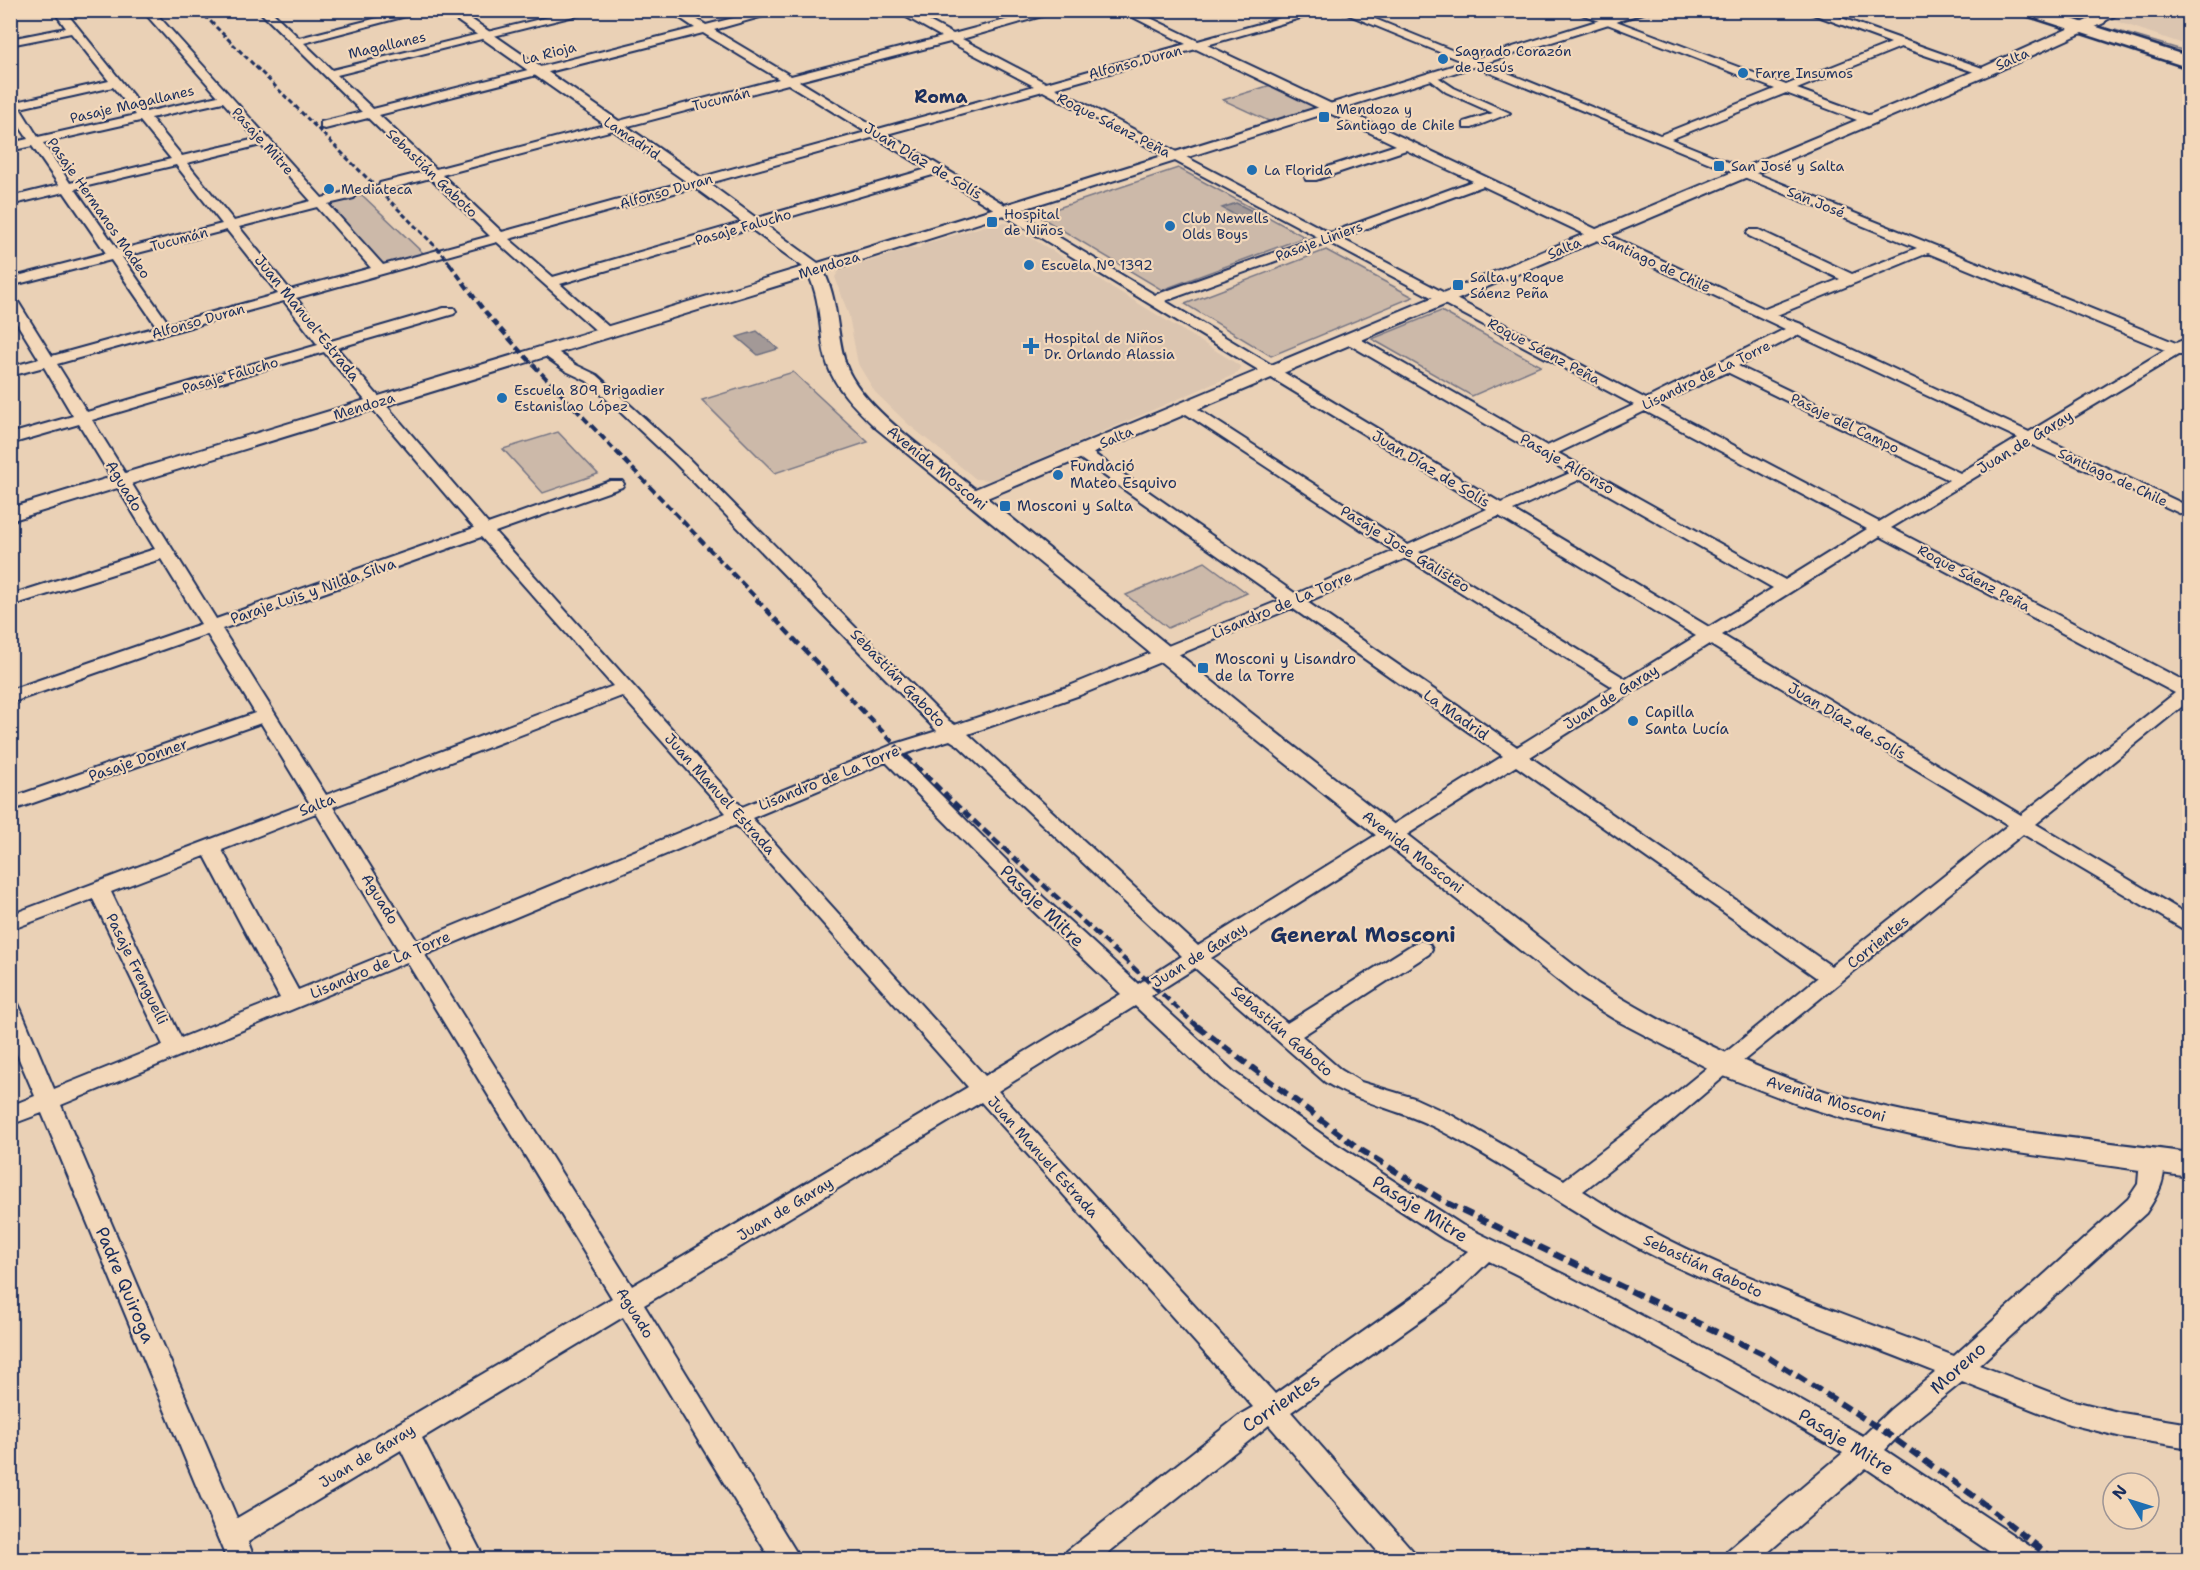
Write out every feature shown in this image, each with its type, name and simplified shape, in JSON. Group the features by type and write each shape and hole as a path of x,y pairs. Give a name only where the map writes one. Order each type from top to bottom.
{"main road":[{"path":"2026,10 2190,63"},
{"path":"2070,10 2190,49"}],"street":[{"name":"Juan Manuel Estrada","path":"58,10 71,30 327,346 377,402 484,531 1272,1409 1403,1560"},
{"name":"Pasaje Mitre","path":"147,10 380,270"},
{"name":"Sebastián Gaboto","path":"262,10 499,237 606,331"},
{"path":"296,42 424,10"},
{"name":"Lamadrid","path":"448,10 697,182 815,269"},
{"name":"Magallanes","path":"328,74 593,10"},
{"name":"Juan Díaz de Solís","path":"673,10 2190,926"},
{"name":"La Rioja","path":"325,125 780,10"},
{"name":"Roque Sáenz Peña","path":"899,10 1042,88 2189,692"},
{"name":"Tucumán","path":"385,186 1058,10"},
{"name":"Santiago de Chile","path":"1124,10 1595,235 1799,328 2190,513"},
{"name":"Alfonso Duran","path":"10,372 1323,10"},
{"name":"San José","path":"1342,10 1929,248 2185,348"},
{"path":"1576,10 1869,120"},
{"name":"Mendoza","path":"10,515 606,331 1005,211 1647,10"},
{"path":"1807,10 1984,72"},
{"name":"Salta","path":"973,497 1984,72 2120,10"},
{"path":"10,42 71,30"},
{"path":"1660,139 1901,44"},
{"path":"1433,77 1450,90 1504,113 1468,125"},
{"path":"11,105 115,83"},
{"name":"Pasaje Magallanes","path":"10,147 225,98"},
{"name":"Pasaje Hermanos Madeo","path":"11,105 165,330"},
{"path":"10,201 263,141"},
{"path":"1311,177 1408,145"},
{"name":"Pasaje Falucho","path":"549,283 936,170"},
{"name":"Pasaje Liniers","path":"1155,300 1483,182"},
{"name":"Tucumán","path":"10,282 349,195"},
{"path":"1754,233 1851,279"},
{"path":"1768,314 1929,248"},
{"name":"Avenida Mosconi","path":"815,269 823,293 838,367 850,387 883,424 1391,835 1589,991 1632,1019 1724,1064 1825,1102 1885,1118 1955,1132 2190,1165"},
{"name":"Aguado","path":"10,300 787,1560"},
{"name":"Pasaje Falucho","path":"10,439 449,311"},
{"name":"Lisandro de La Torre","path":"1547,452 1727,366 1799,328"},
{"name":"Pasaje Alfonso","path":"1350,339 1786,588"},
{"name":"Juan de Garay","path":"236,1548 406,1433 892,1145 1880,528 2185,348"},
{"name":"Sebastián Gaboto","path":"547,351 571,368 592,378 680,459 952,734 965,741 1196,957 1334,1076 1354,1089 1406,1104 1443,1121 1565,1192 1609,1221 1675,1255 1748,1287 1959,1367 2069,1412 2122,1425 2190,1436"},
{"name":"Pasaje del Campo","path":"1727,366 1962,480"},
{"name":"Pasaje Jose Galisteo","path":"1185,407 1406,551 1627,688"},
{"name":"La Madrid","path":"1081,452 1292,602 1833,978"},
{"name":"Lisandro de La Torre","path":"10,1116 889,754 952,734 1168,655 1582,473"},
{"name":"Paraje Luis y Nilda Silva","path":"10,697 616,484"},
{"path":"10,601 164,552"},
{"name":"Salta","path":"10,923 625,688"},
{"name":"Corrientes","path":"1565,1192 1657,1121 1724,1064 2189,692"},
{"name":"Pasaje Donner","path":"10,805 266,715"},
{"name":"Pasaje Mitre","path":"889,754 1036,902 1227,1079 1260,1104 1453,1232 1560,1284 1768,1395 1865,1452 2027,1560"},
{"path":"210,847 293,1001"},
{"name":"Pasaje Frenguelli","path":"99,890 175,1048"},
{"path":"1286,1035 1421,949"},
{"name":"Padre Quiroga","path":"10,1010 50,1099 236,1548"},
{"name":"Moreno","path":"1737,1560 1865,1452 1900,1417 1959,1367 2136,1206 2150,1186 2152,1160"},
{"name":"Corrientes","path":"1077,1560 1250,1422 1440,1292 1486,1249"},
{"path":"406,1433 471,1560"}],"shaded area":[{"path":"2129,11 2189,11 2189,46 2110,19"},
{"path":"2115,30 2189,52 2189,61 2107,31"},
{"path":"1274,84 1324,108 1273,123 1223,100"},
{"name":"Club Newells Olds Boys","path":"1178,168 1305,237 1162,290 1037,215"},
{"path":"362,195 424,254 384,265 328,203"},
{"path":"1236,203 1262,216 1248,222 1222,208"},
{"name":"Hospital de Niños Dr. Orlando Alassia","path":"995,223 1007,223 1231,360 1241,367 1238,373 991,480 976,479 908,424 875,392 858,364 849,316 835,277 839,271 911,248 920,248 921,245"},
{"path":"1326,250 1413,297 1271,356 1185,304"},
{"path":"1441,311 1541,366 1472,396 1372,339"},
{"path":"757,331 778,349 758,355 737,337"},
{"path":"793,372 868,442 775,473 702,400"},
{"path":"558,432 598,474 543,493 503,449"},
{"path":"1205,562 1247,593 1168,628 1126,595"}],"railway":[{"path":"199,10 442,253 451,265"},
{"path":"449,263 486,313 522,353 758,600"},
{"path":"756,599 949,798 1199,1028"},
{"path":"1197,1026 1361,1150 1449,1204 1763,1354 1885,1432 1971,1494 2055,1560"}],"place":[{"name":"Sagrado Corazón de Jesús","path":"1443,59"},
{"name":"Farre Insumos","path":"1743,73"},
{"name":"Mendoza y Santiago de Chile","path":"1324,117"},
{"name":"San José y Salta","path":"1719,166"},
{"name":"La Florida","path":"1252,170"},
{"name":"Mediateca","path":"329,189"},
{"name":"Hospital de Niños","path":"992,222"},
{"name":"Club Newells Olds Boys","path":"1170,226"},
{"name":"Escuela N° 1392","path":"1029,265"},
{"name":"Salta y Roque Sáenz Peña","path":"1458,285"},
{"name":"Hospital de Niños Dr. Orlando Alassia","path":"1031,346"},
{"name":"Escuela 809 Brigadier Estanislao López","path":"502,398"},
{"name":"Fundació Mateo Esquivo","path":"1058,475"},
{"name":"Mosconi y Salta","path":"1005,506"},
{"name":"Mosconi y Lisandro de la Torre","path":"1203,668"},
{"name":"Capilla Santa Lucía","path":"1633,721"}],"district":[{"name":"Roma","path":"941,97"},
{"name":"General Mosconi","path":"1363,935"}]}
